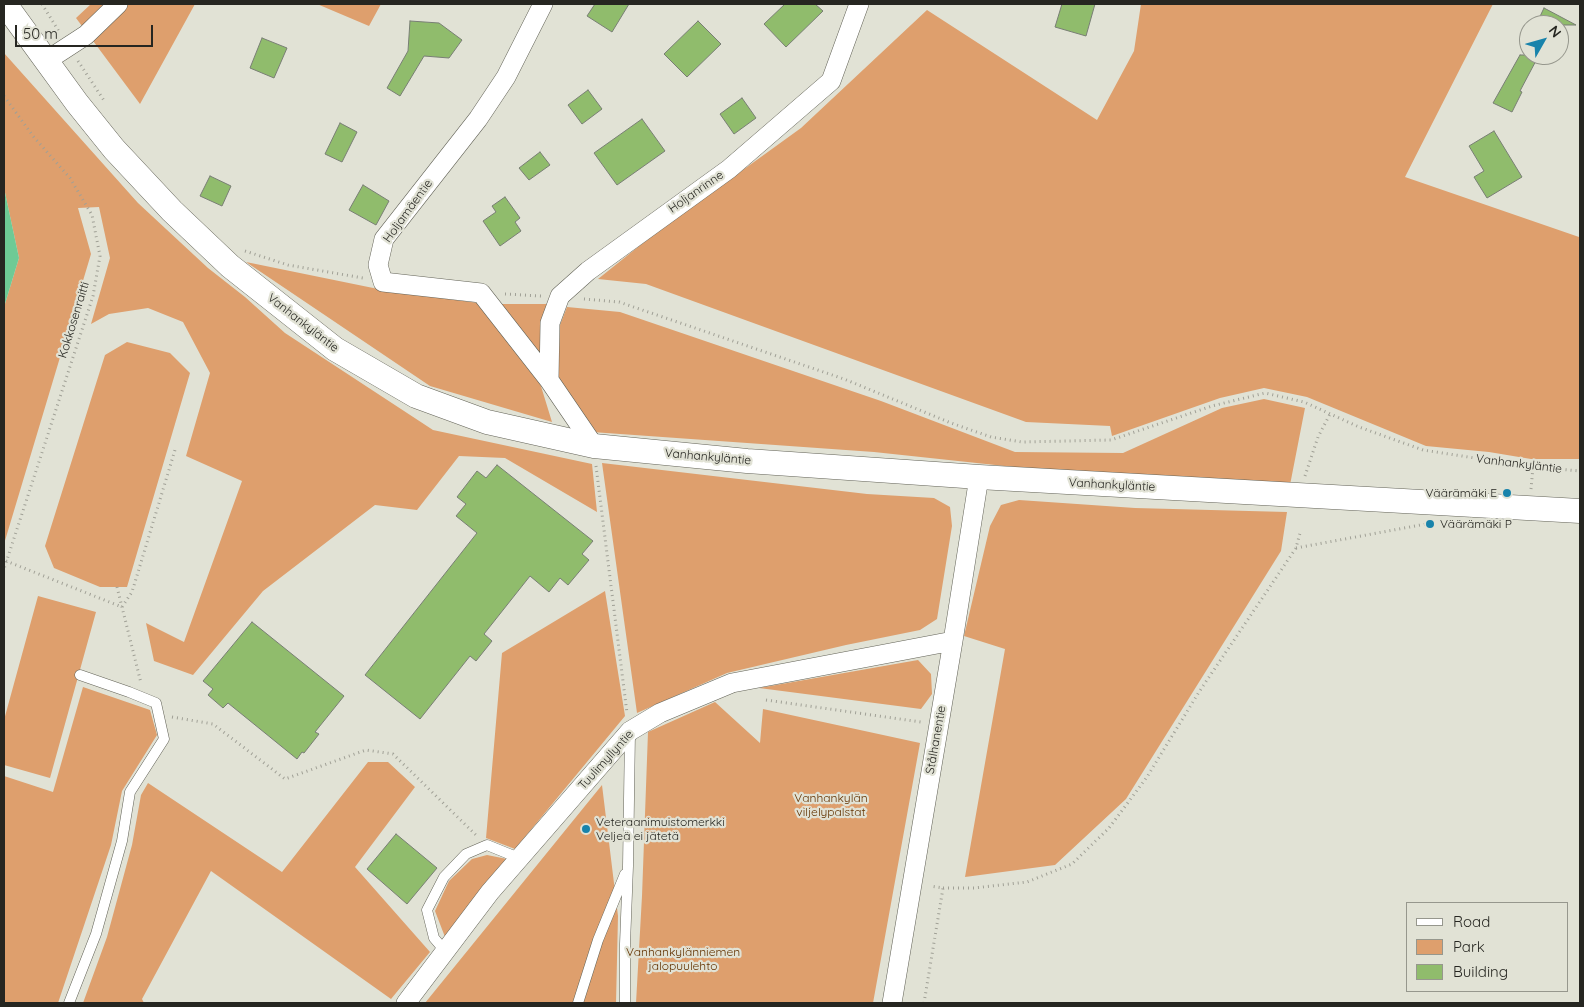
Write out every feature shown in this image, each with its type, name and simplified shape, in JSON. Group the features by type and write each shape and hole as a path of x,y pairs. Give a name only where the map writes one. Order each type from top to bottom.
{"street":[{"name":"Vanhankyläntie","path":"5,4 114,149 172,211 230,266 335,349 416,396 487,422 594,446 746,460 979,477 1580,511"},
{"path":"46,61 86,35 118,4"},
{"name":"Holjamäentie","path":"383,282 378,265 384,239 478,120 506,78 543,4"},
{"name":"Holjanrinne","path":"549,380 550,323 560,296 602,260 729,169 831,81 859,4"},
{"path":"383,282 480,293 549,380 594,446"},
{"name":"Stålhanentie","path":"892,1003 979,477"},
{"name":"Tuulimyllyntie","path":"406,1003 490,892 630,731 660,713 732,683 953,641"}],"lane":[{"path":"69,1003 96,934 122,841 130,792 164,739 156,703 80,675"},
{"path":"625,1003 630,731"},
{"path":"445,951 434,938 427,910 444,877 466,854 487,845 519,858"},
{"path":"578,1003 598,940 628,866"}],"path":[{"path":"42,4 109,107"},
{"name":"Kokkosenraitti","path":"4,96 33,136 70,178 92,215 100,256 93,296 4,569"},
{"path":"244,250 288,265 383,282"},
{"name":"Vanhankyläntie","path":"480,293 560,296 619,302 844,379 951,423 991,437 1022,442 1111,440 1212,406 1265,394 1304,402 1359,427 1423,450 1533,467 1580,471"},
{"path":"1305,476 1318,437 1330,414"},
{"path":"594,446 630,731"},
{"path":"122,607 132,592 175,450"},
{"path":"1530,493 1533,467"},
{"path":"1296,548 1430,524"},
{"path":"912,884 943,888 974,888 1027,882 1072,864 1109,828 1147,777 1199,692 1296,548 1300,533"},
{"path":"6,561 122,607"},
{"path":"117,587 144,698"},
{"path":"766,700 939,725"},
{"path":"159,715 213,724 285,779 366,750 393,754 487,845"},
{"path":"924,1003 943,888"}],"green space":[{"path":"91,4 195,4 140,104 76,18"},
{"path":"317,4 381,4 369,26"},
{"path":"1141,4 1493,4 1405,177 1579,237 1580,235 1580,459 1531,459 1489,452 1426,446 1307,397 1264,388 1220,398 1112,436 1110,426 1026,422 646,284 598,279 653,235 801,128 927,10 1097,120 1134,51"},
{"path":"4,53 138,203 208,268 245,297 285,333 433,430 592,464 597,512 505,458 459,456 417,510 375,505 263,591 193,675 154,661 146,623 184,642 242,481 186,456 210,373 183,322 148,308 109,314 91,324 110,258 99,207 78,208 91,254 4,544 4,307 19,258 4,188"},
{"path":"246,262 383,290 478,303 540,383 552,422 430,386"},
{"path":"500,304 549,304 542,360"},
{"path":"567,307 620,312 881,401 1015,452 1123,453 1222,408 1264,399 1305,408 1290,485 1154,482 874,452 592,432 558,379 560,325"},
{"path":"127,342 170,353 190,373 127,587 100,587 54,568 45,546 105,355"},
{"path":"602,463 867,494 934,498 950,507 952,526 937,619 920,630 727,673 637,713"},
{"path":"1019,500 1135,508 1287,512 1281,551 1126,799 1055,865 965,877 1005,649 964,636 990,526 1001,505"},
{"path":"605,591 625,716 515,849 486,838 502,653"},
{"path":"38,596 96,612 50,778 4,765 4,720"},
{"path":"918,660 931,674 932,694 921,709 759,688"},
{"path":"83,687 150,710 157,735 122,791 111,845 58,1003 4,1003 4,776 53,792"},
{"path":"715,702 760,743 763,709 920,743 873,1003 636,1003 648,732"},
{"path":"368,762 388,762 415,787 355,867 430,952 391,999 211,871 142,999 144,1003 83,1003 107,937 132,845 141,795 148,783 282,872"},
{"path":"602,785 618,916 616,1003 425,1003"},
{"path":"487,855 507,859 445,937 435,911 449,881 472,859"}],"shaded area":[{"path":"4,188 19,258 4,307"}],"building":[{"path":"595,4 629,4 612,32 587,16"},
{"path":"785,4 815,4 823,11 786,47 764,24"},
{"path":"1062,4 1095,4 1086,36 1055,27"},
{"path":"1544,8 1557,15 1541,15"},
{"path":"410,21 439,23 462,40 449,58 424,56 400,96 387,88 408,51"},
{"path":"698,21 721,44 687,77 664,54"},
{"path":"262,38 287,48 274,78 250,68"},
{"path":"1519,57 1519,65 1534,65 1520,91 1522,92 1512,112 1493,103"},
{"path":"588,90 602,109 582,124 568,105"},
{"path":"742,98 756,118 734,134 720,114"},
{"path":"642,119 665,151 617,185 594,153"},
{"path":"340,123 357,132 342,162 325,154"},
{"path":"1494,131 1522,177 1487,198 1474,177 1484,171 1469,146"},
{"path":"540,152 550,165 529,180 519,168"},
{"path":"210,176 231,186 222,206 200,196"},
{"path":"363,185 389,201 376,225 349,210"},
{"path":"505,197 520,218 515,222 521,231 500,246 483,221 496,212 492,206"},
{"path":"497,465 593,541 582,554 589,560 568,585 560,578 549,592 530,576 484,634 492,641 476,661 470,656 420,719 365,675 477,533 456,516 466,504 457,497 477,471 486,478"},
{"path":"252,622 344,696 315,732 319,734 297,759 228,703 223,708 208,695 213,689 203,681"},
{"path":"396,834 437,868 407,904 367,869"}],"place":[{"name":"Väärämäki E","path":"1507,493"},
{"name":"Väärämäki P","path":"1430,524"},
{"name":"Veteraanimuistomerkki Veljeä ei jätetä","path":"586,829"}],"park label":[{"name":"Vanhankylän viljelypalstat","path":"831,805"},
{"name":"Vanhankylänniemen jalopuulehto","path":"683,959"}]}
